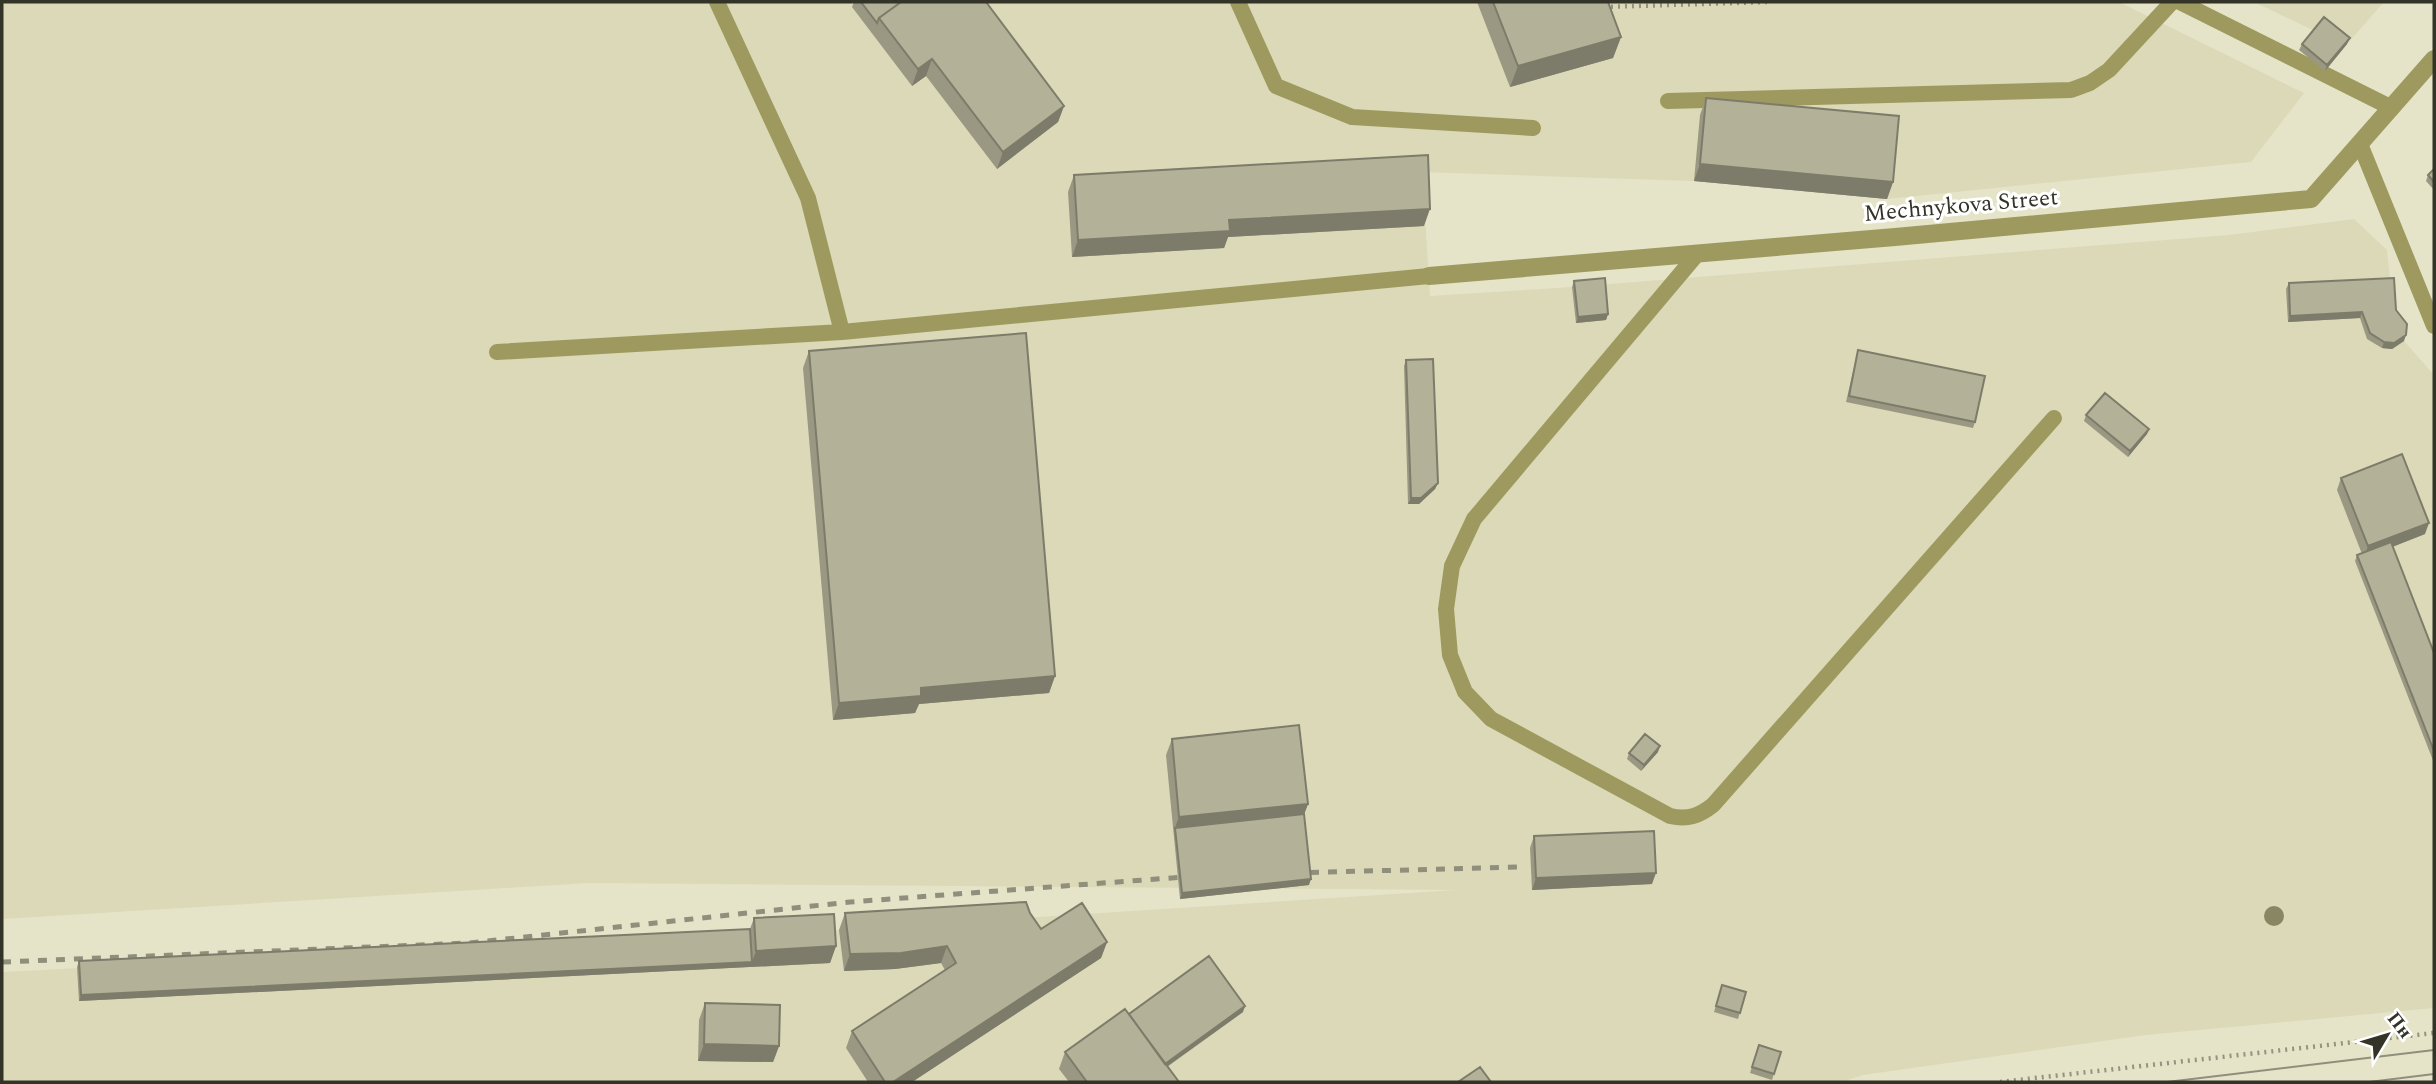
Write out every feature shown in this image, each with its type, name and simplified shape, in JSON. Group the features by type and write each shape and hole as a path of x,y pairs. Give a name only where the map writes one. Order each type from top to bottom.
{"street":[{"name":"Mechnykova Street","path":"1429,276 2311,199 2434,58"}],"lane":[{"path":"717,2 808,198 842,332"},
{"path":"1238,2 1276,86 1352,117 1533,128"},
{"path":"1668,101 2071,90 2090,83 2109,70 2172,2"},
{"path":"2180,2 2392,108"},
{"path":"2360,144 2434,326"},
{"path":"1699,253 1474,519 1452,566 1446,609 1450,654 1465,692 1491,719 1670,816 1683,819 1694,817 1713,805 2054,418"},
{"path":"497,352 842,332 1429,276"}],"path":[{"path":"1594,8 1767,2"},
{"path":"2000,1082 2434,1033"}],"shaded area":[{"path":"2,2 2119,2 2304,93 2251,162 1887,199 1694,181 1422,172 1430,296 2229,235 2354,219 2387,250 2394,316 2405,330 2404,341 2434,375 2434,1008 2146,1035 1863,1075 1842,1082 2,1082 2,972 839,930 1456,890 588,883 2,919"},
{"path":"2254,2 2384,2 2347,44 2322,23 2315,31"}],"building":[{"path":"861,2 901,2 879,18 877,23"},
{"path":"901,2 986,2 1064,106 1003,152 932,59 918,69 879,18"},
{"path":"1493,2 1608,2 1621,37 1518,66"},
{"path":"2324,17 2350,38 2327,65 2302,44"},
{"path":"1706,98 1899,116 1893,182 1700,164"},
{"path":"1428,155 1430,209 1229,220 1230,231 1078,240 1074,175"},
{"path":"2434,169 2434,182 2428,175"},
{"path":"1605,278 1608,314 1578,317 1574,281"},
{"path":"2394,278 2396,310 2407,324 2406,335 2394,343 2384,342 2370,333 2362,312 2290,316 2289,283"},
{"path":"1026,333 1055,676 921,688 921,696 839,703 809,351"},
{"path":"1858,350 1985,376 1975,422 1849,396"},
{"path":"1433,359 1438,483 1421,498 1411,498 1406,360"},
{"path":"2105,393 2149,429 2130,451 2086,415"},
{"path":"2402,454 2429,523 2368,546 2341,478"},
{"path":"2391,542 2434,653 2434,751 2357,555"},
{"path":"1299,725 1308,804 1179,817 1172,739"},
{"path":"1645,734 1660,746 1644,765 1629,753"},
{"path":"1304,814 1311,879 1182,893 1175,828"},
{"path":"1654,831 1656,873 1536,878 1534,836"},
{"path":"1026,902 1041,929 1082,903 1107,942 893,1082 885,1082 852,1031 956,963 947,946 901,953 850,954 845,913"},
{"path":"834,914 836,946 756,951 754,918"},
{"path":"750,929 752,962 81,995 79,961"},
{"path":"1209,956 1245,1006 1165,1064 1129,1014"},
{"path":"1722,985 1746,992 1740,1013 1716,1006"},
{"path":"705,1003 780,1005 779,1046 704,1044"},
{"path":"1125,1009 1179,1082 1087,1082 1065,1052"},
{"path":"1759,1045 1781,1052 1774,1074 1752,1067"},
{"path":"1480,1067 1491,1082 1458,1082"}],"tram line":[{"path":"2167,1082 2434,1050"},
{"path":"2369,1082 2434,1074"}],"railway":[{"path":"1292,873 1519,867"},
{"path":"2,962 469,943 850,902 1197,876"}]}
